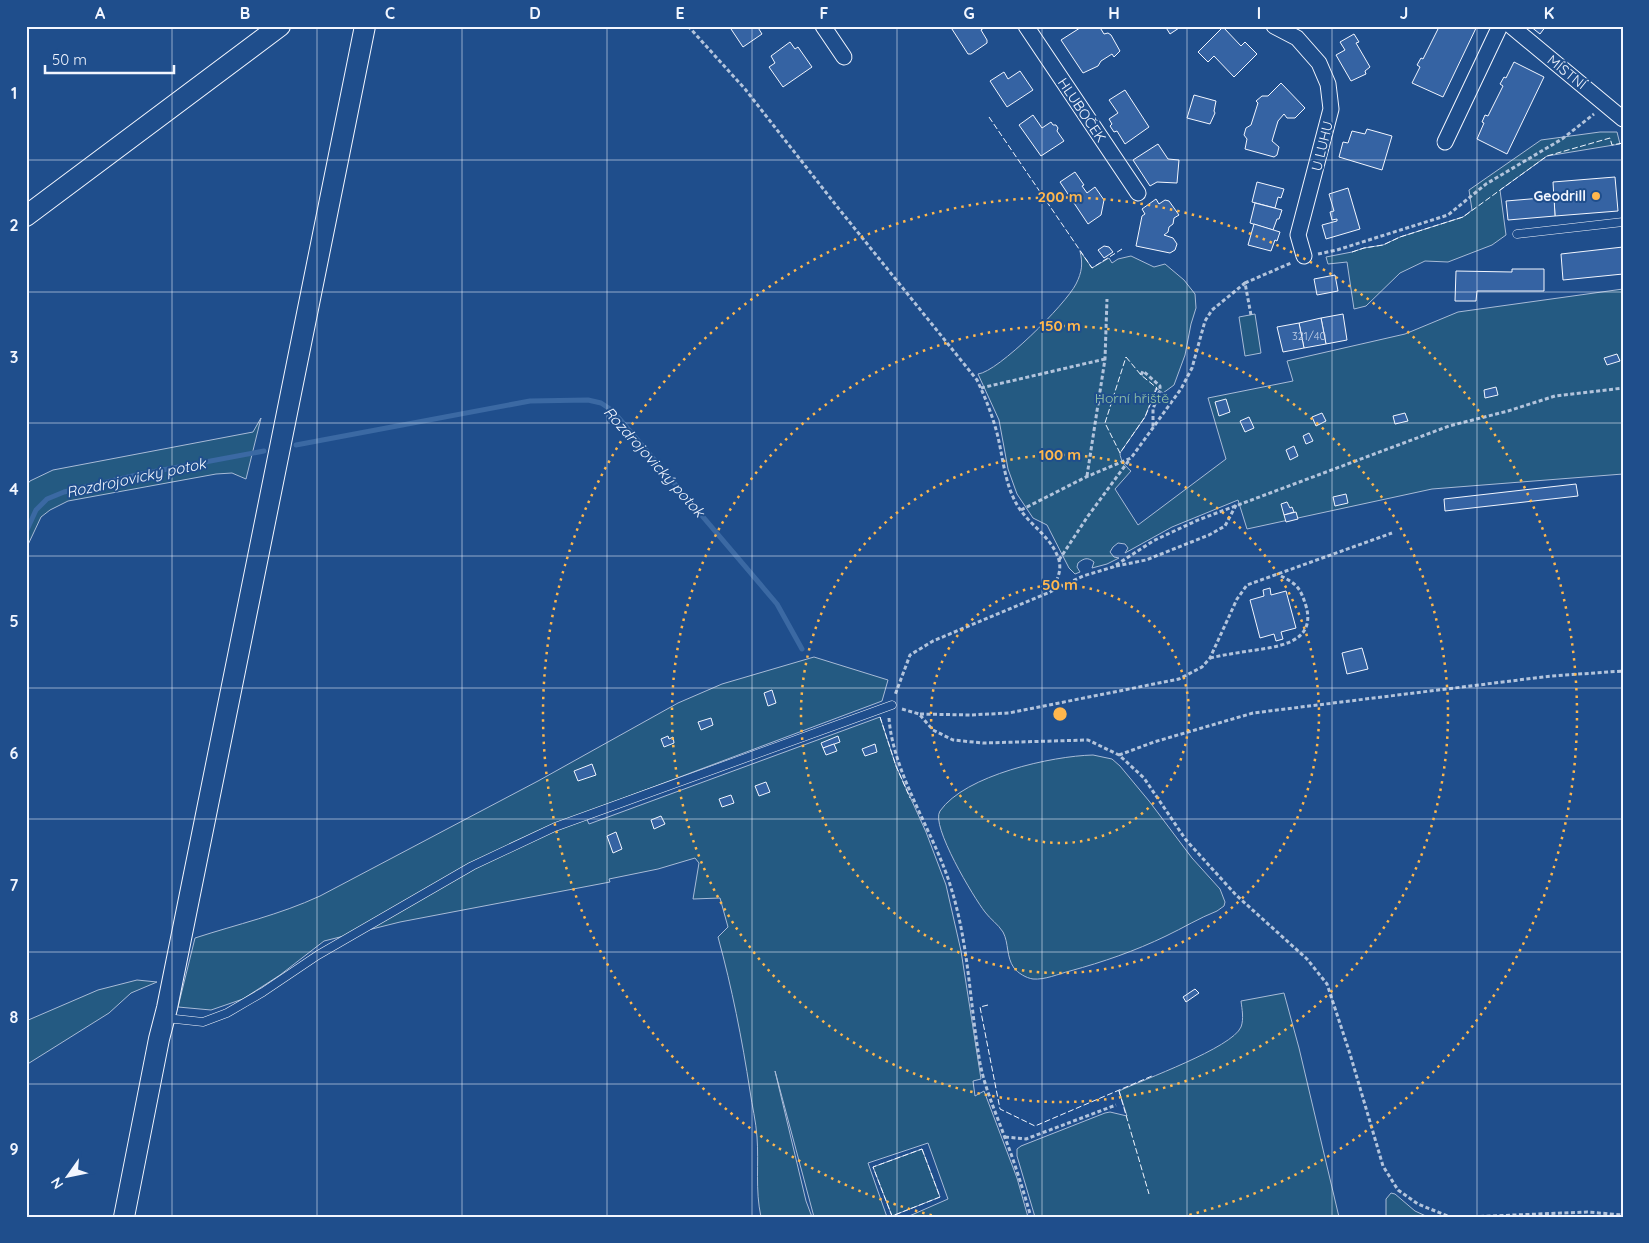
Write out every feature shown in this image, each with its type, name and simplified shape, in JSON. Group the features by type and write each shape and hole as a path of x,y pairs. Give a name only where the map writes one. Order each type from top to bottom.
{"street":[{"path":"26,216 280,26"},
{"path":"124,1217 365,26"},
{"path":"822,26 844,58"},
{"name":"HLUBOČEK","path":"1026,26 1138,193"},
{"name":"U LUHU","path":"1274,26 1297,38 1319,63 1328,84 1331,109 1298,235 1304,256"},
{"path":"1445,142 1500,26"},
{"name":"MÍSTNÍ","path":"1511,26 1623,119"}],"lane":[{"path":"1517,234 1623,222"},
{"path":"164,1017 203,1022 227,1013 263,992 318,955 472,866 555,827 892,705"}],"path":[{"path":"688,26 744,89 977,380 989,406 998,436 1005,475 1016,502 1030,522 1046,536 1059,561 1060,568 1057,580 1050,592"},
{"path":"1059,561 1088,516 1181,389 1192,368 1205,321 1212,310 1245,283 1304,256 1337,250 1448,215 1486,184 1562,139 1606,104"},
{"path":"1245,283 1251,315"},
{"path":"1086,477 1105,358 1107,299"},
{"path":"981,388 1105,358"},
{"path":"1141,375 1143,371 1160,386 1153,409 1153,428"},
{"path":"1113,567 1153,540 1236,505 1387,451 1449,426 1508,411 1555,396 1623,388"},
{"path":"1021,510 1086,477 1131,458"},
{"path":"1030,1217 1005,1137 990,1100 980,1064 965,951 952,891 904,775 890,733 889,716 892,705 910,655 933,641 1050,592 1083,576 1146,560 1209,535 1225,526 1236,505"},
{"path":"892,705 919,714 970,715 1009,713 1179,679 1202,667 1210,658 1237,599 1247,586 1392,533"},
{"path":"1210,658 1280,646 1295,640 1304,631 1308,615 1303,597 1295,583 1279,575"},
{"path":"1118,755 1154,742 1253,713 1551,676 1623,671"},
{"path":"919,714 933,730 952,740 983,743 1088,740 1118,755 1144,778 1186,840 1236,895 1307,959 1327,984 1383,1166 1398,1190 1418,1204 1450,1217"},
{"path":"1005,1137 1026,1139 1116,1105"},
{"path":"1467,1217 1586,1212 1623,1215"}],"green space":[{"path":"1600,132 1617,132 1620,144 1547,156 1500,190 1506,235 1492,245 1448,262 1425,261 1400,273 1366,306 1354,309 1347,262 1328,264 1326,257 1383,245 1400,237 1463,217 1472,210 1469,190 1541,140"},
{"name":"Horní hřiště","path":"1080,251 1092,268 1109,258 1112,263 1118,259 1131,256 1154,267 1165,264 1184,280 1195,294 1196,308 1185,355 1174,385 1163,393 1156,388 1145,417 1120,453 1124,463 1131,471 1115,489 1138,525 1226,459 1208,398 1293,381 1287,361 1405,334 1458,312 1623,289 1623,474 1432,489 1247,529 1238,500 1172,527 1125,553 1128,548 1125,544 1118,543 1110,552 1114,557 1119,558 1092,568 1094,562 1090,559 1084,559 1078,563 1077,567 1080,572 1075,574 1069,568 1047,525 1033,518 1017,494 1008,469 999,420 978,374 988,370 1015,350 1046,321 1070,294 1080,276 1082,264"},
{"path":"1255,314 1261,353 1245,356 1239,317"},
{"path":"261,418 246,479 232,473 216,474 68,501 41,517 26,549 26,486 30,481 53,470 253,432"},
{"path":"814,657 888,680 882,701 584,813 589,824 880,717 896,766 926,832 946,885 961,951 981,1079 973,1081 975,1096 984,1091 1017,1178 1028,1217 907,1217 948,1199 928,1143 868,1163 887,1217 814,1217 775,1071 806,1201 812,1217 761,1217 758,1197 756,1125 744,1052 718,937 728,927 720,898 693,899 699,863 695,858 658,869 609,879 610,882 400,922 324,941 280,975 243,999 211,1010 178,1007 195,938 274,914 320,896 538,781 678,703 722,684"},
{"path":"1093,755 1112,759 1120,766 1192,858 1220,889 1225,902 1224,906 1166,936 1131,951 1095,964 1052,976 1038,979 1030,978 1022,975 1011,964 1003,932 985,912 963,878 941,831 940,811 952,798 969,787 1010,770 1055,759"},
{"path":"137,980 157,982 131,993 109,1013 26,1065 26,1021 98,990"},
{"path":"1284,993 1339,1217 1035,1217 1017,1156 1017,1149 1105,1113 1110,1112 1127,1116 1119,1091 1205,1054 1234,1035 1242,1024 1241,1001"},
{"path":"922,1149 940,1197 892,1216 873,1167"},
{"path":"1391,1193 1395,1194 1415,1211 1428,1217 1386,1217 1386,1199"}],"building":[{"path":"729,26 757,26 762,34 743,47"},
{"path":"950,26 985,26 981,30 987,43 971,54 968,54"},
{"path":"1083,26 1099,26 1104,34 1108,33 1111,35 1120,51 1114,57 1112,54 1101,61 1098,66 1083,73 1061,40"},
{"path":"1165,26 1182,26 1170,34"},
{"path":"1436,26 1477,26 1443,97 1412,83 1420,67 1417,65 1421,58 1423,59 1438,29"},
{"path":"1530,26 1546,26 1540,34"},
{"path":"1223,27 1241,46 1245,42 1257,54 1234,77 1214,56 1208,62 1198,52"},
{"path":"1354,34 1359,42 1356,43 1370,67 1365,71 1366,74 1351,81 1336,55 1345,50 1340,42"},
{"path":"790,42 795,49 798,47 812,67 783,87 769,67 775,63 771,56"},
{"path":"1514,62 1544,77 1507,154 1477,139 1484,123 1482,122 1485,115 1488,116 1503,86 1500,84 1504,77 1506,78"},
{"path":"1020,71 1033,90 1007,107 990,81 1004,72 1008,79"},
{"path":"1281,83 1305,108 1295,118 1287,118 1284,114 1278,121 1272,141 1279,147 1277,155 1274,157 1245,149 1247,139 1244,135 1246,128 1251,125 1258,103 1256,101 1262,96 1268,96"},
{"path":"1125,90 1149,127 1125,144 1117,131 1114,132 1110,126 1112,124 1109,119 1118,113 1109,100"},
{"path":"1194,95 1216,101 1215,113 1210,124 1187,118"},
{"path":"1033,115 1042,128 1051,122 1053,125 1056,125 1057,131 1064,141 1041,156 1019,125"},
{"path":"1367,129 1392,136 1382,170 1339,157 1343,142 1348,143 1352,131 1365,134"},
{"path":"1158,144 1168,159 1179,160 1177,183 1157,182 1150,186 1133,160"},
{"path":"1075,172 1087,193 1095,187 1104,200 1101,215 1088,224 1060,182"},
{"path":"1615,177 1618,211 1555,216 1553,182"},
{"path":"1257,182 1284,189 1281,198 1278,197 1275,208 1252,202"},
{"path":"1348,188 1360,229 1326,239 1322,225 1337,221 1337,219 1332,220 1330,212 1334,211 1329,194"},
{"path":"1554,197 1555,216 1508,220 1506,201"},
{"path":"1156,199 1159,204 1165,200 1169,201 1179,215 1174,218 1173,224 1164,235 1173,238 1177,244 1175,250 1170,253 1136,246 1142,216 1145,214 1142,209"},
{"path":"1255,203 1282,210 1273,230 1250,223"},
{"path":"1254,224 1280,232 1271,251 1248,245"},
{"path":"1104,246 1109,247 1113,252 1104,258 1098,250"},
{"path":"1623,247 1623,274 1563,280 1561,254"},
{"path":"1512,269 1544,269 1544,291 1477,291 1476,301 1455,301 1456,271 1512,272"},
{"path":"1335,275 1338,291 1317,295 1314,279"},
{"path":"1343,314 1347,340 1326,344 1321,318"},
{"path":"1321,318 1326,344 1304,348 1299,323"},
{"path":"1299,323 1304,348 1283,352 1277,327"},
{"path":"1617,354 1620,361 1607,365 1604,358"},
{"path":"1496,387 1498,395 1485,398 1484,390"},
{"path":"1226,399 1230,412 1219,416 1215,402"},
{"path":"1322,413 1326,421 1316,426 1312,417"},
{"path":"1405,413 1408,421 1395,424 1393,416"},
{"path":"1249,417 1254,428 1245,432 1240,421"},
{"path":"1309,433 1313,441 1306,444 1303,436"},
{"path":"1294,446 1298,456 1290,460 1286,450"},
{"path":"1576,484 1578,496 1445,511 1444,499"},
{"path":"1346,494 1348,503 1335,506 1333,497"},
{"path":"1287,502 1294,512 1284,515 1281,504"},
{"path":"1296,512 1298,519 1286,522 1284,515"},
{"path":"1270,588 1271,595 1286,591 1296,628 1281,632 1283,639 1276,641 1274,634 1260,638 1250,600 1264,596 1263,590"},
{"path":"1362,648 1368,669 1347,674 1342,653"},
{"path":"772,690 776,703 768,706 764,693"},
{"path":"711,718 713,725 701,730 698,722"},
{"path":"668,736 669,739 673,737 674,743 664,747 661,739"},
{"path":"838,736 840,742 823,748 821,743"},
{"path":"834,744 837,751 826,755 823,748"},
{"path":"875,744 877,752 865,756 862,749"},
{"path":"592,764 596,775 578,781 574,771"},
{"path":"766,782 770,792 759,796 755,786"},
{"path":"731,795 734,803 722,807 719,799"},
{"path":"661,816 665,824 654,829 651,820"},
{"path":"616,832 622,849 613,853 607,836"},
{"path":"1195,989 1199,993 1186,1002 1183,997"}],"waterway":[{"name":"Rozdrojovický potok","path":"296,445 530,401 588,400 601,403 613,411 777,604 802,649"},
{"name":"Rozdrojovický potok","path":"26,532 36,510 47,499 64,492 141,474 264,451"}],"fence":[{"path":"989,117 1092,268 1122,249"},
{"path":"1352,252 1383,245 1400,237 1463,217 1547,156 1610,138 1612,145 1623,143"},
{"path":"1126,357 1141,375 1157,388 1145,417 1120,453 1105,423 1126,357"},
{"path":"880,717 896,766 910,798"},
{"path":"988,1005 980,1007 1000,1109 1035,1126 1152,1076"},
{"path":"1119,1091 1149,1194"},
{"path":"922,1149 940,1197 892,1216 873,1167 922,1149"}],"place":[{"name":"Geodrill","path":"1596,196"}]}
